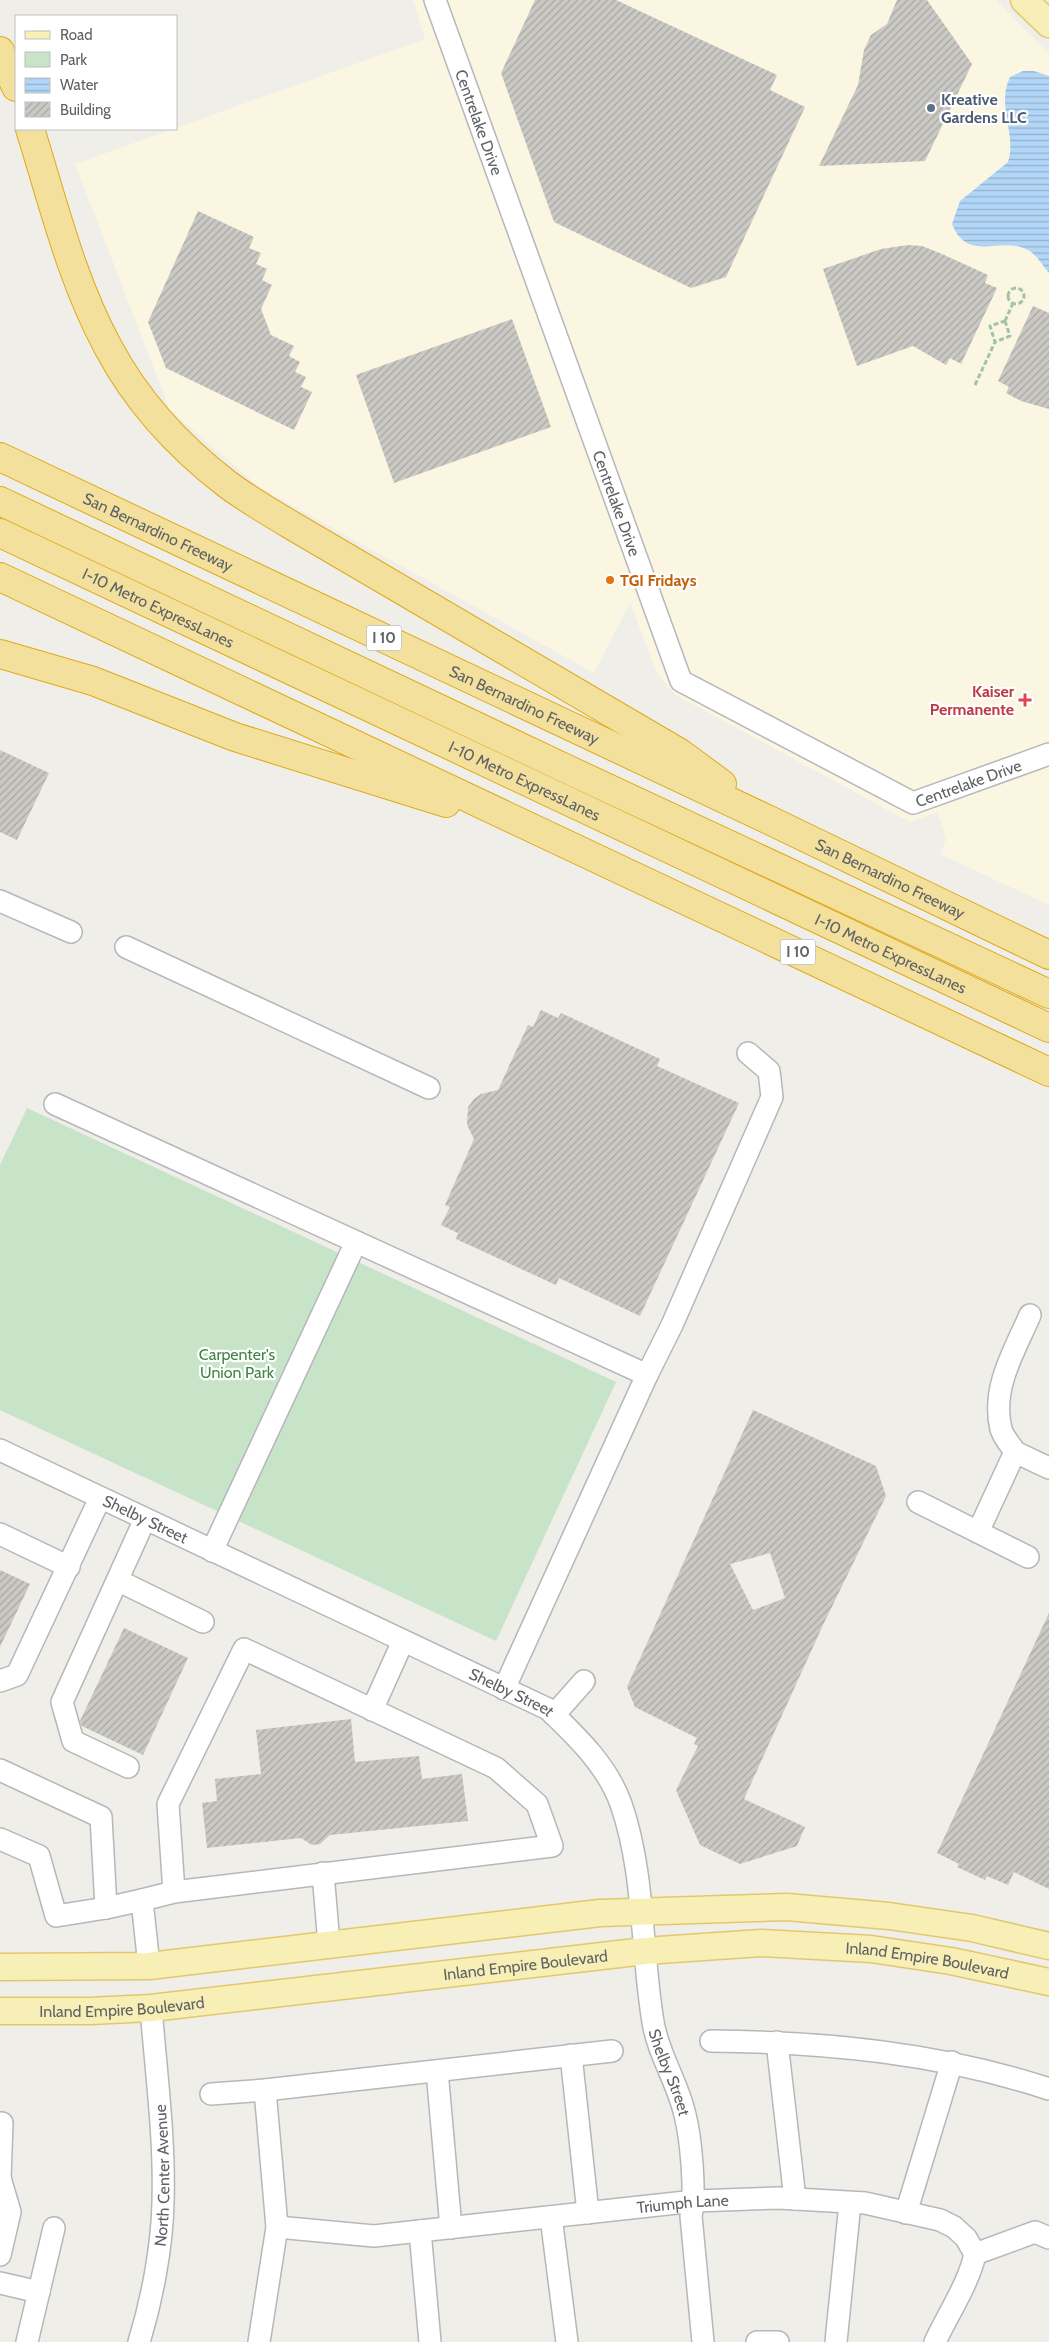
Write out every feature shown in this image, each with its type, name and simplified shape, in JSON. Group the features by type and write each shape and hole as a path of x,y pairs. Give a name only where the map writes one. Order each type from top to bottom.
{"highway":[{"path":"0,52 15,85"},
{"path":"30,130 78,278 91,314 108,348 154,415 195,456 229,485 290,525 680,753 769,820"},
{"name":"San Bernardino Freeway","path":"0,457 769,820 1049,955"},
{"name":"I-10 Metro ExpressLanes","path":"0,501 553,763 1049,994"},
{"name":"I-10 Metro ExpressLanes","path":"0,533 1049,1028"},
{"name":"I 10","path":"0,577 1049,1072"},
{"path":"0,654 50,667 110,687 235,737 546,834"}],"main road":[{"path":"1024,0 1049,24"},
{"path":"0,1967 149,1966 600,1913 640,1910 787,1907 829,1910 972,1928 1049,1946"},
{"name":"Inland Empire Boulevard","path":"0,2011 90,2011 152,2008 645,1951 761,1943 871,1949 951,1961 1049,1982"},
{"path":"149,1966 152,2008"}],"street":[{"name":"Centrelake Drive","path":"435,0 681,681 913,803 1049,754"},
{"path":"0,901 71,932"},
{"path":"126,947 429,1088"},
{"path":"504,1689 647,1375 676,1316 772,1097 769,1071 748,1054"},
{"path":"55,1104 647,1375"},
{"path":"212,1551 356,1242"},
{"path":"1030,1316 1000,1386 998,1406 1002,1430 1015,1452 1049,1468"},
{"name":"Shelby Street","path":"0,1450 548,1709 580,1739 603,1769 620,1803 633,1845 653,2023 685,2114 695,2201 692,2216 703,2342"},
{"path":"978,1532 1015,1452"},
{"path":"0,1681 17,1675 100,1498"},
{"path":"918,1502 1028,1557"},
{"path":"128,1767 73,1741 62,1702 119,1581 145,1519"},
{"path":"0,1534 69,1567"},
{"path":"119,1581 204,1622"},
{"path":"372,1710 404,1641"},
{"path":"0,1838 39,1856 56,1916 106,1908 174,1892 552,1846 537,1804 496,1768 244,1649 168,1804 174,1892"},
{"path":"554,1715 584,1682"},
{"path":"0,1770 101,1817 106,1908"},
{"path":"323,1874 329,1944"},
{"path":"142,1900 149,1966"},
{"name":"North Center Avenue","path":"139,2342 153,2289 163,2203 160,2091 152,2008"},
{"path":"711,2041 777,2042 861,2049 952,2062 1014,2077 1049,2089"},
{"path":"777,2042 795,2200"},
{"path":"212,2094 265,2090 612,2051"},
{"path":"572,2055 588,2213"},
{"path":"906,2213 952,2062"},
{"path":"436,2071 451,2228"},
{"path":"259,2342 277,2228 265,2090"},
{"path":"0,2123 2,2123 0,2178 10,2212 0,2255"},
{"name":"Triumph Lane","path":"277,2228 374,2236 695,2201 795,2200 865,2203 940,2220 954,2227 966,2238 975,2254"},
{"path":"836,2342 850,2203"},
{"path":"550,2216 567,2342"},
{"path":"27,2342 54,2228"},
{"path":"420,2231 430,2342"},
{"path":"935,2342 952,2304 971,2272 975,2254 1036,2232 1049,2238"},
{"path":"0,2283 39,2292"},
{"path":"757,2342 778,2342"}],"path":[{"path":"1015,288 1020,289 1024,293 1023,301 1018,304 1013,303 1009,298 1010,293 1015,288"},
{"path":"995,342 1010,336 1005,321 1013,303"},
{"path":"975,385 995,342 990,326 1005,321"}],"shaded area":[{"path":"413,0 996,0 1049,54 1049,905 940,854 946,839 938,812 910,822 674,694 657,673 630,603 594,673 259,487 170,410 75,164 170,130 178,130 178,127 425,39"}],"green space":[{"name":"Carpenter's Union Park","path":"27,1108 616,1382 496,1641 0,1410 0,1165"}],"water":[{"path":"1023,71 1034,71 1049,76 1049,273 1037,257 1028,250 1017,246 976,246 967,243 959,236 952,224 960,201 1008,162 1010,141 1005,99 1006,88 1010,77"}],"building":[{"path":"535,0 616,0 777,75 770,90 805,107 726,277 691,288 554,222 501,73"},
{"path":"897,0 927,0 972,64 925,161 819,166 858,85 864,50 871,35 887,24"},
{"path":"198,211 254,237 249,248 261,253 256,264 267,269 262,280 272,285 261,309 271,335 294,346 289,356 300,362 295,372 306,377 301,387 312,392 294,430 166,368 148,322"},
{"path":"908,245 922,246 988,275 985,283 997,288 961,364 950,358 946,365 913,346 857,366 823,269 881,249"},
{"path":"1033,306 1049,313 1049,409 1021,401 1006,393 1009,387 998,381"},
{"path":"512,319 551,427 394,483 356,375"},
{"path":"0,750 49,773 17,840 0,832"},
{"path":"541,1010 558,1018 561,1013 660,1059 657,1066 739,1103 640,1316 559,1278 556,1285 456,1239 458,1233 441,1225 450,1207 445,1205 474,1139 467,1125 468,1107 481,1094 498,1090 528,1025 533,1027"},
{"path":"753,1410 876,1466 886,1496 823,1625 744,1799 805,1827 797,1846 740,1864 700,1845 676,1790 698,1746 694,1744 697,1738 635,1707 627,1687","holes":["770,1553 785,1598 753,1610 730,1564"]},
{"path":"0,1570 30,1584 0,1647"},
{"path":"1049,1613 1049,1889 1014,1872 1008,1885 987,1876 985,1880 957,1867 959,1864 937,1853"},
{"path":"124,1628 188,1658 143,1755 82,1726 80,1721"},
{"path":"351,1719 355,1762 419,1756 422,1779 462,1774 468,1821 330,1835 320,1844 312,1845 301,1838 207,1848 202,1803 217,1801 215,1779 261,1774 256,1730"}],"place":[{"name":"Kreative Gardens LLC","path":"931,108"},
{"name":"TGI Fridays","path":"610,580"},
{"name":"Kaiser Permanente","path":"1025,700"}]}
